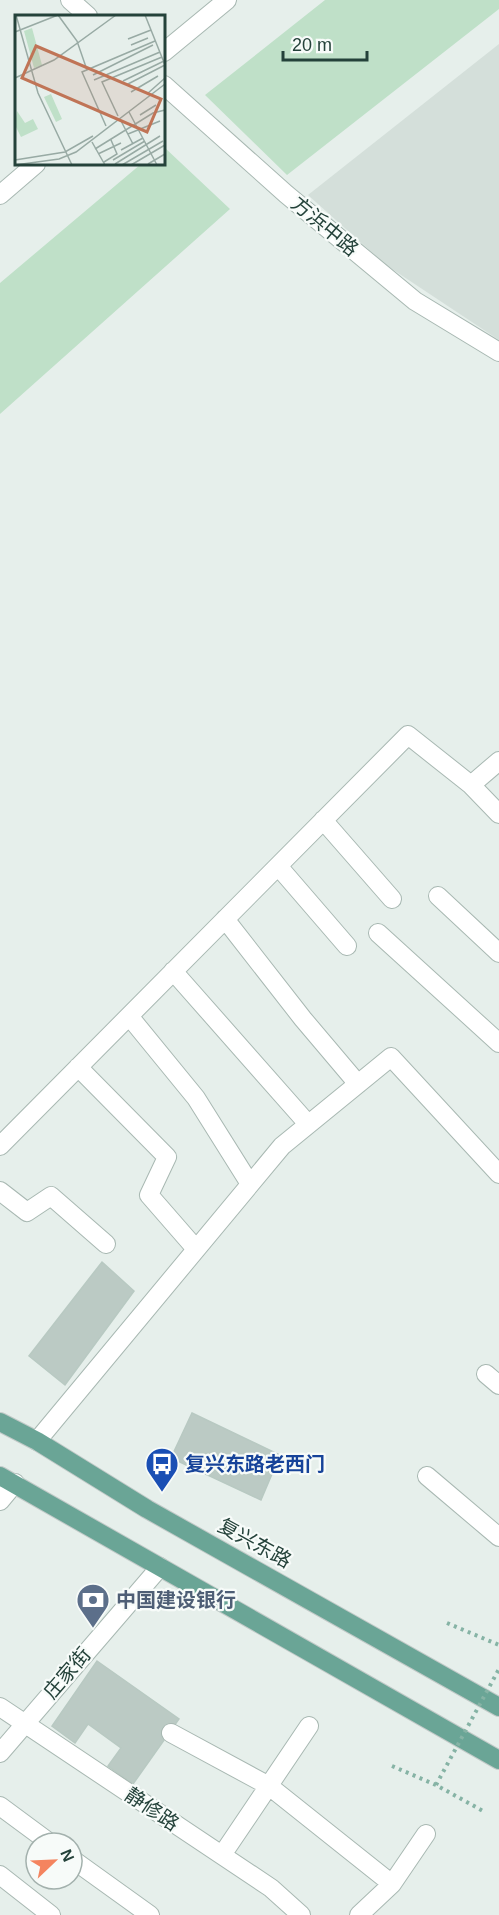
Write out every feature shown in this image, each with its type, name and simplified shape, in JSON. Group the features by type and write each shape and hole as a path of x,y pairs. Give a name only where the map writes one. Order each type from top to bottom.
{"main road":[{"name":"复兴东路","path":"0,1422 37,1441 147,1509 496,1704"},
{"path":"7,1479 499,1760"},
{"path":"468,1742 499,1765"}],"street":[{"path":"70,0 87,15"},
{"path":"165,51 227,0"},
{"name":"方浜中路","path":"165,86 286,194 415,301 499,352"},
{"path":"0,195 35,165"},
{"path":"0,1146 408,735 471,785 499,814"},
{"path":"471,785 499,761"},
{"path":"323,820 392,899"},
{"path":"278,866 347,946"},
{"path":"438,897 499,953"},
{"path":"225,919 303,1019 358,1084"},
{"path":"378,933 499,1043"},
{"path":"173,971 308,1124"},
{"path":"129,1016 196,1098 250,1184"},
{"path":"37,1441 282,1146 391,1057 499,1174"},
{"path":"78,1067 167,1157 149,1195 196,1249"},
{"path":"0,1191 27,1212 51,1196 106,1244"},
{"path":"427,1476 499,1537"},
{"path":"0,1501 7,1479"},
{"name":"庄家街","path":"0,1753 159,1567"},
{"name":"静修路","path":"0,1707 271,1888 301,1915"},
{"path":"222,1856 309,1726"},
{"path":"171,1733 269,1786 392,1884"},
{"path":"0,1806 34,1831"},
{"path":"359,1915 392,1884 426,1834"},
{"path":"84,1868 150,1915"},
{"path":"0,1875 51,1915"}],"path":[{"path":"447,1623 499,1645"},
{"path":"436,1785 499,1669"},
{"path":"392,1766 436,1785 483,1811"}],"shaded area":[{"path":"499,44 499,340 386,265 308,195"}],"green space":[{"path":"325,0 499,0 499,9 287,175 205,95"},
{"path":"165,148 230,209 0,414 0,283 140,165 165,165"}],"building":[{"path":"102,1262 134,1291 65,1385 29,1356"},
{"path":"192,1413 280,1455 261,1500 171,1458"},
{"path":"97,1661 179,1719 133,1784 108,1766 121,1748 88,1724 75,1743 52,1726"}],"place":[{"name":"复兴东路老西门","path":"162,1493"},
{"name":"中国建设银行","path":"93,1629"}]}
